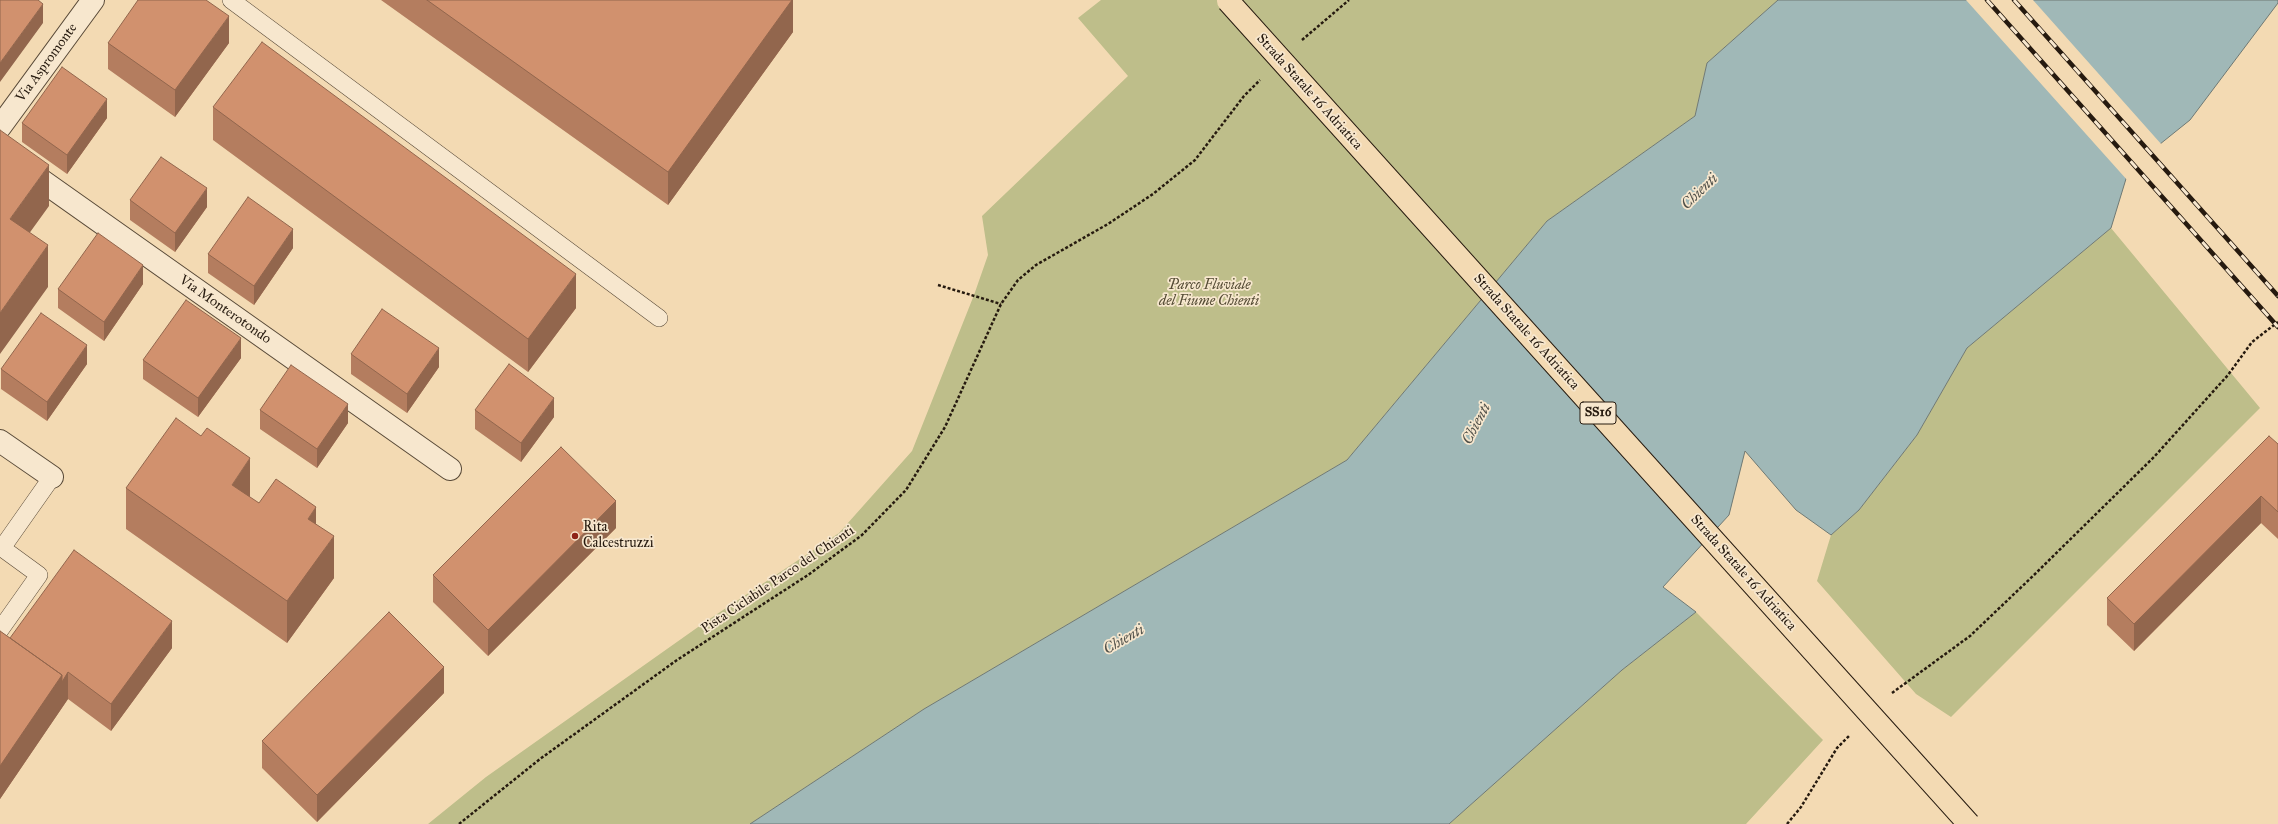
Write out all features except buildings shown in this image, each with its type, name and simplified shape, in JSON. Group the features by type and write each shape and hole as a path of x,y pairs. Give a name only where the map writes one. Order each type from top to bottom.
{"main road":[{"name":"Strada Statale 16 Adriatica","path":"1228,1 1969,824"}],"street":[{"name":"Via Aspromonte","path":"0,127 93,0"},
{"name":"Via Monterotondo","path":"0,151 450,469"},
{"path":"0,441 52,477"}],"lane":[{"path":"231,0 659,318"},
{"path":"0,630 39,575 2,548 52,477"}],"path":[{"path":"1296,45 1349,0"},
{"name":"Pista Ciclabile Parco del Chienti","path":"459,824 540,759 677,660 808,575 862,535 906,490 945,427 1001,304 1018,280 1036,265 1108,224 1153,194 1195,160 1244,96 1261,79"},
{"path":"938,285 1001,304"},
{"path":"1890,695 1970,636 2034,575 2154,457 2228,375 2252,342 2278,322"},
{"path":"1787,824 1801,807 1837,748 1853,733"}],"green space":[{"name":"Parco Fluviale del Fiume Chienti","path":"1101,0 1778,0 1707,63 1695,116 1547,221 1347,460 924,709 750,824 428,824 486,777 708,620 839,533 912,451 974,295 988,255 982,216 1128,76 1078,18"},
{"path":"2111,228 2260,408 1951,717 1916,694 1817,581 1831,535 1859,510 1917,435 1967,348"},
{"path":"1696,612 1823,740 1746,824 1449,824 1622,670"}],"water":[{"name":"Chienti","path":"1778,0 2278,0 2278,3 2190,120 2129,169 2111,228 1967,348 1917,435 1859,510 1831,535 1796,510 1745,451 1729,515 1663,587 1696,612 1622,670 1449,824 750,824 924,709 1347,460 1547,221 1695,116 1707,63"}],"pier":[{"path":"1966,0 2033,0 2162,145 2131,170 2128,181"}],"railway":[{"path":"1987,0 2278,327"},
{"path":"2014,0 2278,296"}],"place":[{"name":"Rita Calcestruzzi","path":"575,536"}]}
